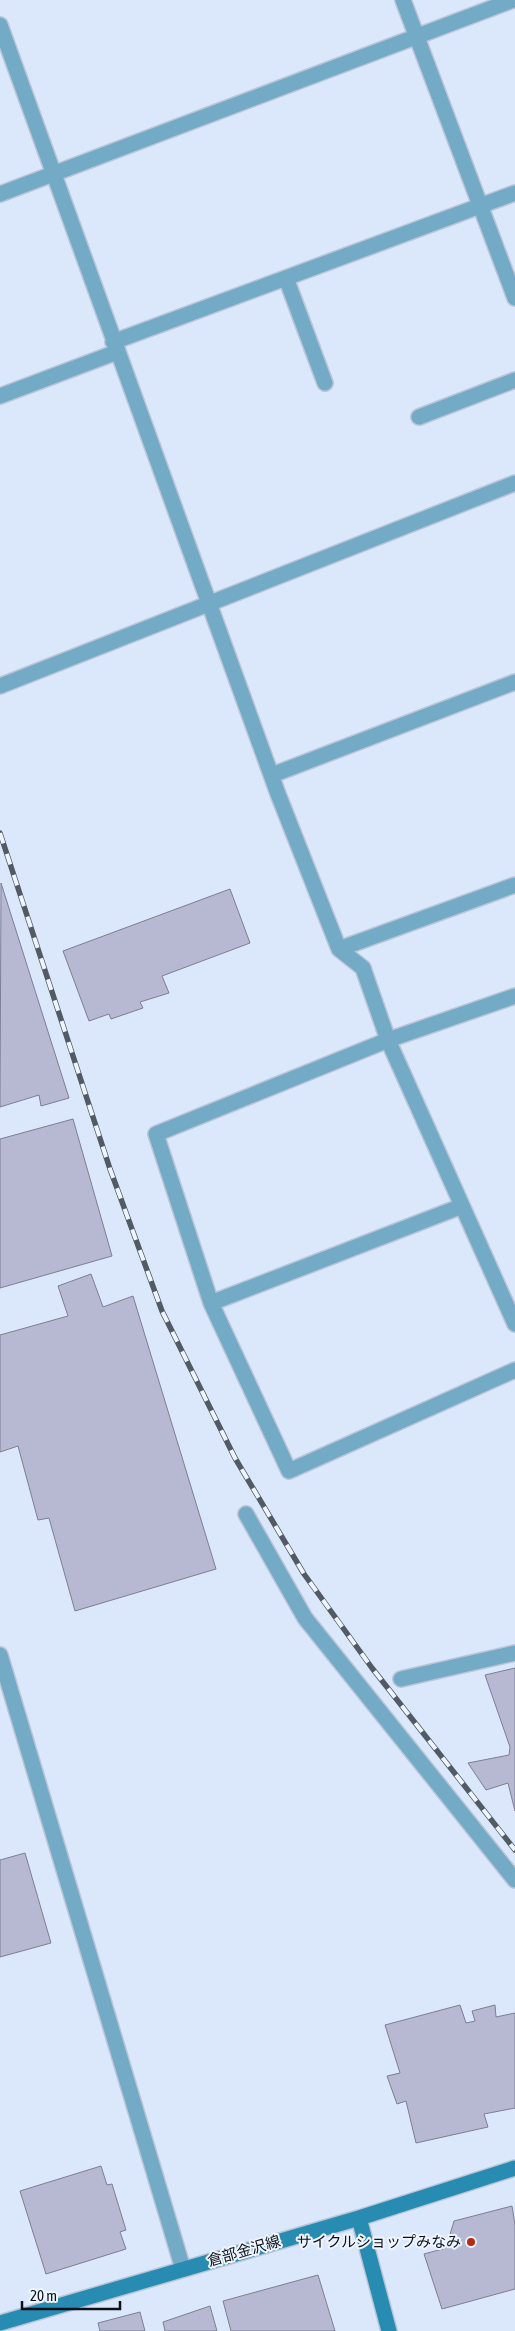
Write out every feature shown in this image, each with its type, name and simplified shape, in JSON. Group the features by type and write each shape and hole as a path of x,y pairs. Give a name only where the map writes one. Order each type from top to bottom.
{"main road":[{"name":"倉部金沢線","path":"0,2323 359,2218 515,2168"},
{"path":"359,2218 389,2331"}],"street":[{"path":"403,0 515,298"},
{"path":"0,194 513,0"},
{"path":"0,25 115,347 338,949 363,968 388,1040 515,1324"},
{"path":"0,396 286,278 515,193"},
{"path":"286,278 325,384"},
{"path":"419,417 515,380"},
{"path":"0,686 515,483"},
{"path":"272,775 515,682"},
{"path":"338,949 515,885"},
{"path":"515,996 388,1040 156,1134 211,1303 289,1471 515,1370"},
{"path":"211,1303 462,1206"},
{"path":"246,1514 305,1618 515,1880"},
{"path":"401,1679 515,1653"},
{"path":"0,1655 184,2269"}],"building":[{"path":"1,883 69,1098 41,1106 39,1095 0,1107"},
{"path":"230,889 250,943 162,976 169,993 140,1002 143,1008 111,1019 109,1014 89,1021 63,951"},
{"path":"73,1119 112,1256 0,1288 0,1139"},
{"path":"91,1274 103,1307 133,1296 216,1569 75,1611 49,1518 38,1520 18,1446 0,1452 0,1335 68,1316 58,1286"},
{"path":"515,1668 515,1811 508,1783 486,1790 468,1763 509,1755 510,1747 485,1675"},
{"path":"25,1853 51,1943 0,1957 0,1860"},
{"path":"460,2005 466,2023 475,2021 472,2011 495,2005 496,2017 515,2013 515,2108 484,2114 488,2127 416,2143 406,2101 397,2104 387,2076 400,2073 385,2025"},
{"path":"101,2166 107,2185 112,2184 126,2230 120,2232 126,2249 46,2274 20,2191"},
{"path":"512,2206 515,2225 515,2289 442,2309 424,2254 446,2248 454,2221"},
{"path":"318,2275 335,2331 231,2331 223,2301"},
{"path":"210,2306 217,2331 165,2331 163,2322"},
{"path":"140,2312 145,2331 100,2331 98,2323"}],"railway":[{"path":"0,833 110,1169 162,1311 235,1458 304,1574 372,1668 515,1850"}],"place":[{"name":"サイクルショップみなみ","path":"471,2242"}]}
